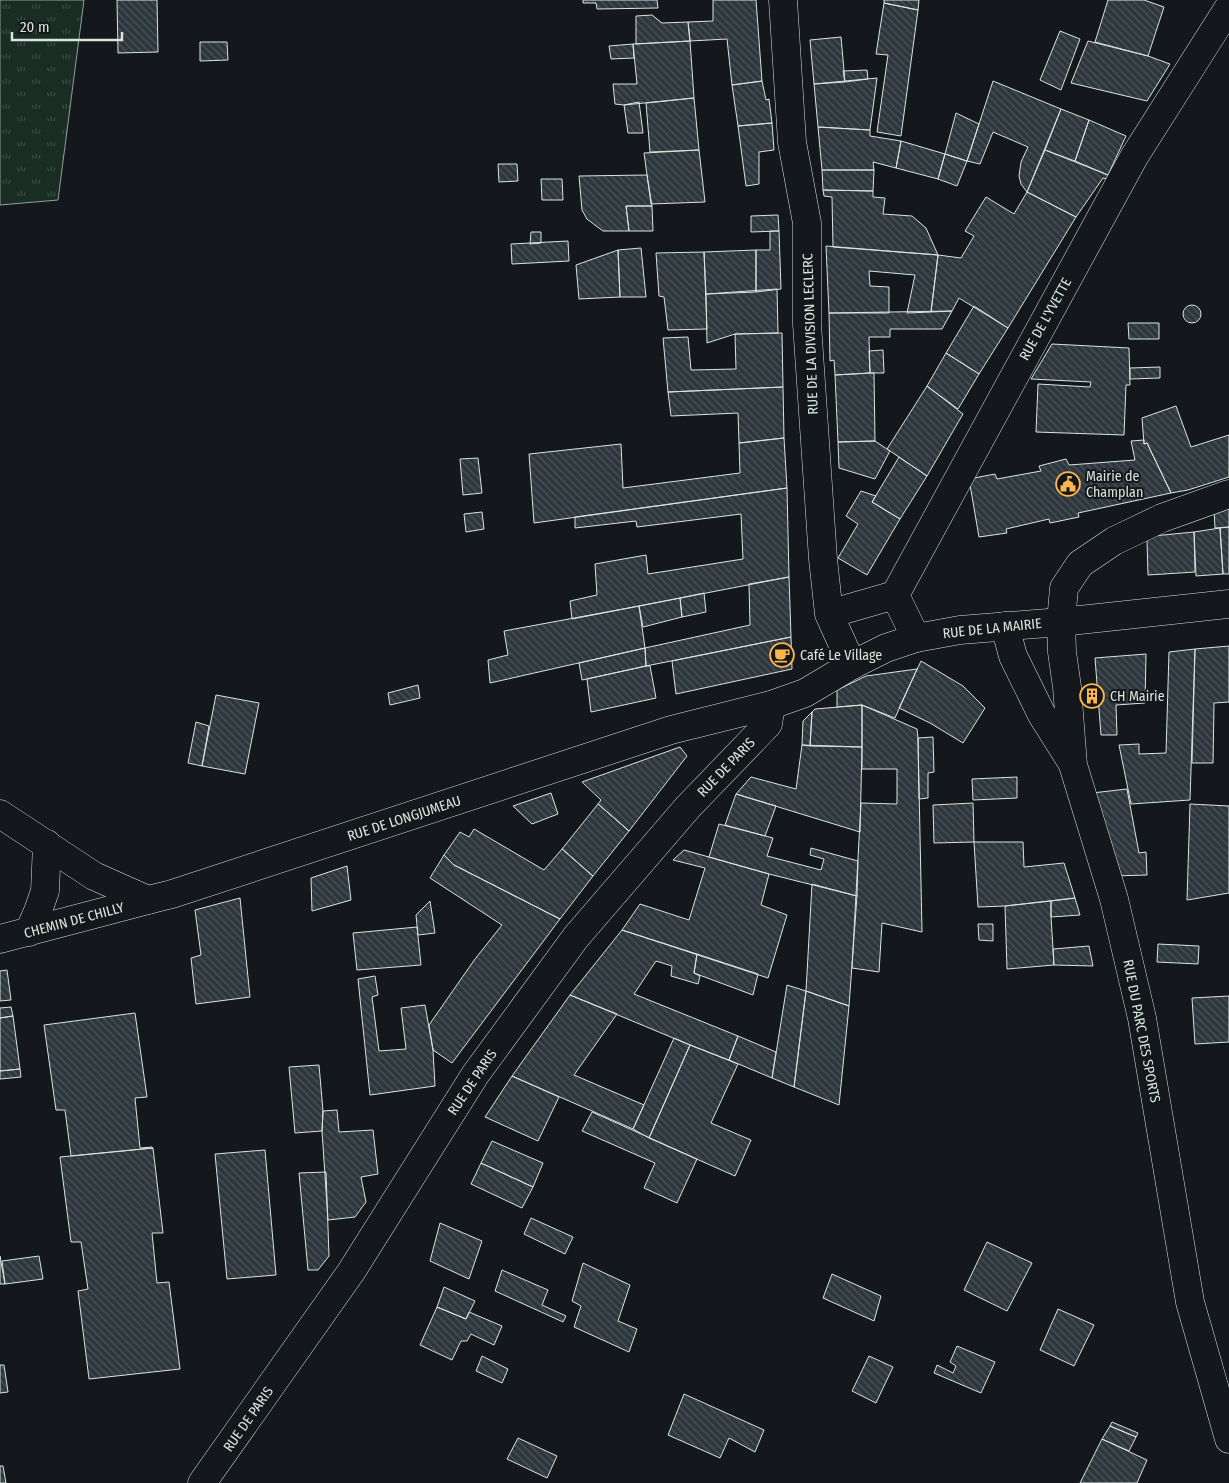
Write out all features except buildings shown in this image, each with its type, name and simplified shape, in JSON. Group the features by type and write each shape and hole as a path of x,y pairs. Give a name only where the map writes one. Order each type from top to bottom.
{"street":[{"name":"RUE DE LA DIVISION LECLERC","path":"783,0 792,142 807,224 807,324 822,549 829,614 852,665"},
{"name":"RUE DE L'YVETTE","path":"895,594 1134,157 1229,7"},
{"name":"RUE DU PARC DES SPORTS","path":"1229,494 1162,518 1114,541 1080,564 1064,588 1061,622 1062,652 1067,687 1073,765 1114,899 1137,1000 1190,1302 1229,1439"},
{"path":"829,614 895,594 916,638"},
{"name":"RUE DE LA MAIRIE","path":"771,705 805,693 852,665 886,648 916,638 960,630 1061,622 1229,604"},
{"path":"1005,626 1013,656 1042,714 1073,765"},
{"name":"RUE DE LONGJUMEAU","path":"148,900 172,894 670,730 771,705"},
{"name":"RUE DE PARIS","path":"202,1483 351,1272 475,1075 576,936 688,807 768,724 771,705"},
{"path":"0,814 94,876 148,900"},
{"path":"29,932 45,891 47,844"},
{"name":"CHEMIN DE CHILLY","path":"0,939 148,900"}],"green space":[{"path":"0,0 84,0 58,200 0,205"}],"place":[{"name":"Mairie de Champlan","path":"1068,484"},
{"name":"Café Le Village","path":"782,655"},
{"name":"CH Mairie","path":"1092,696"}]}
